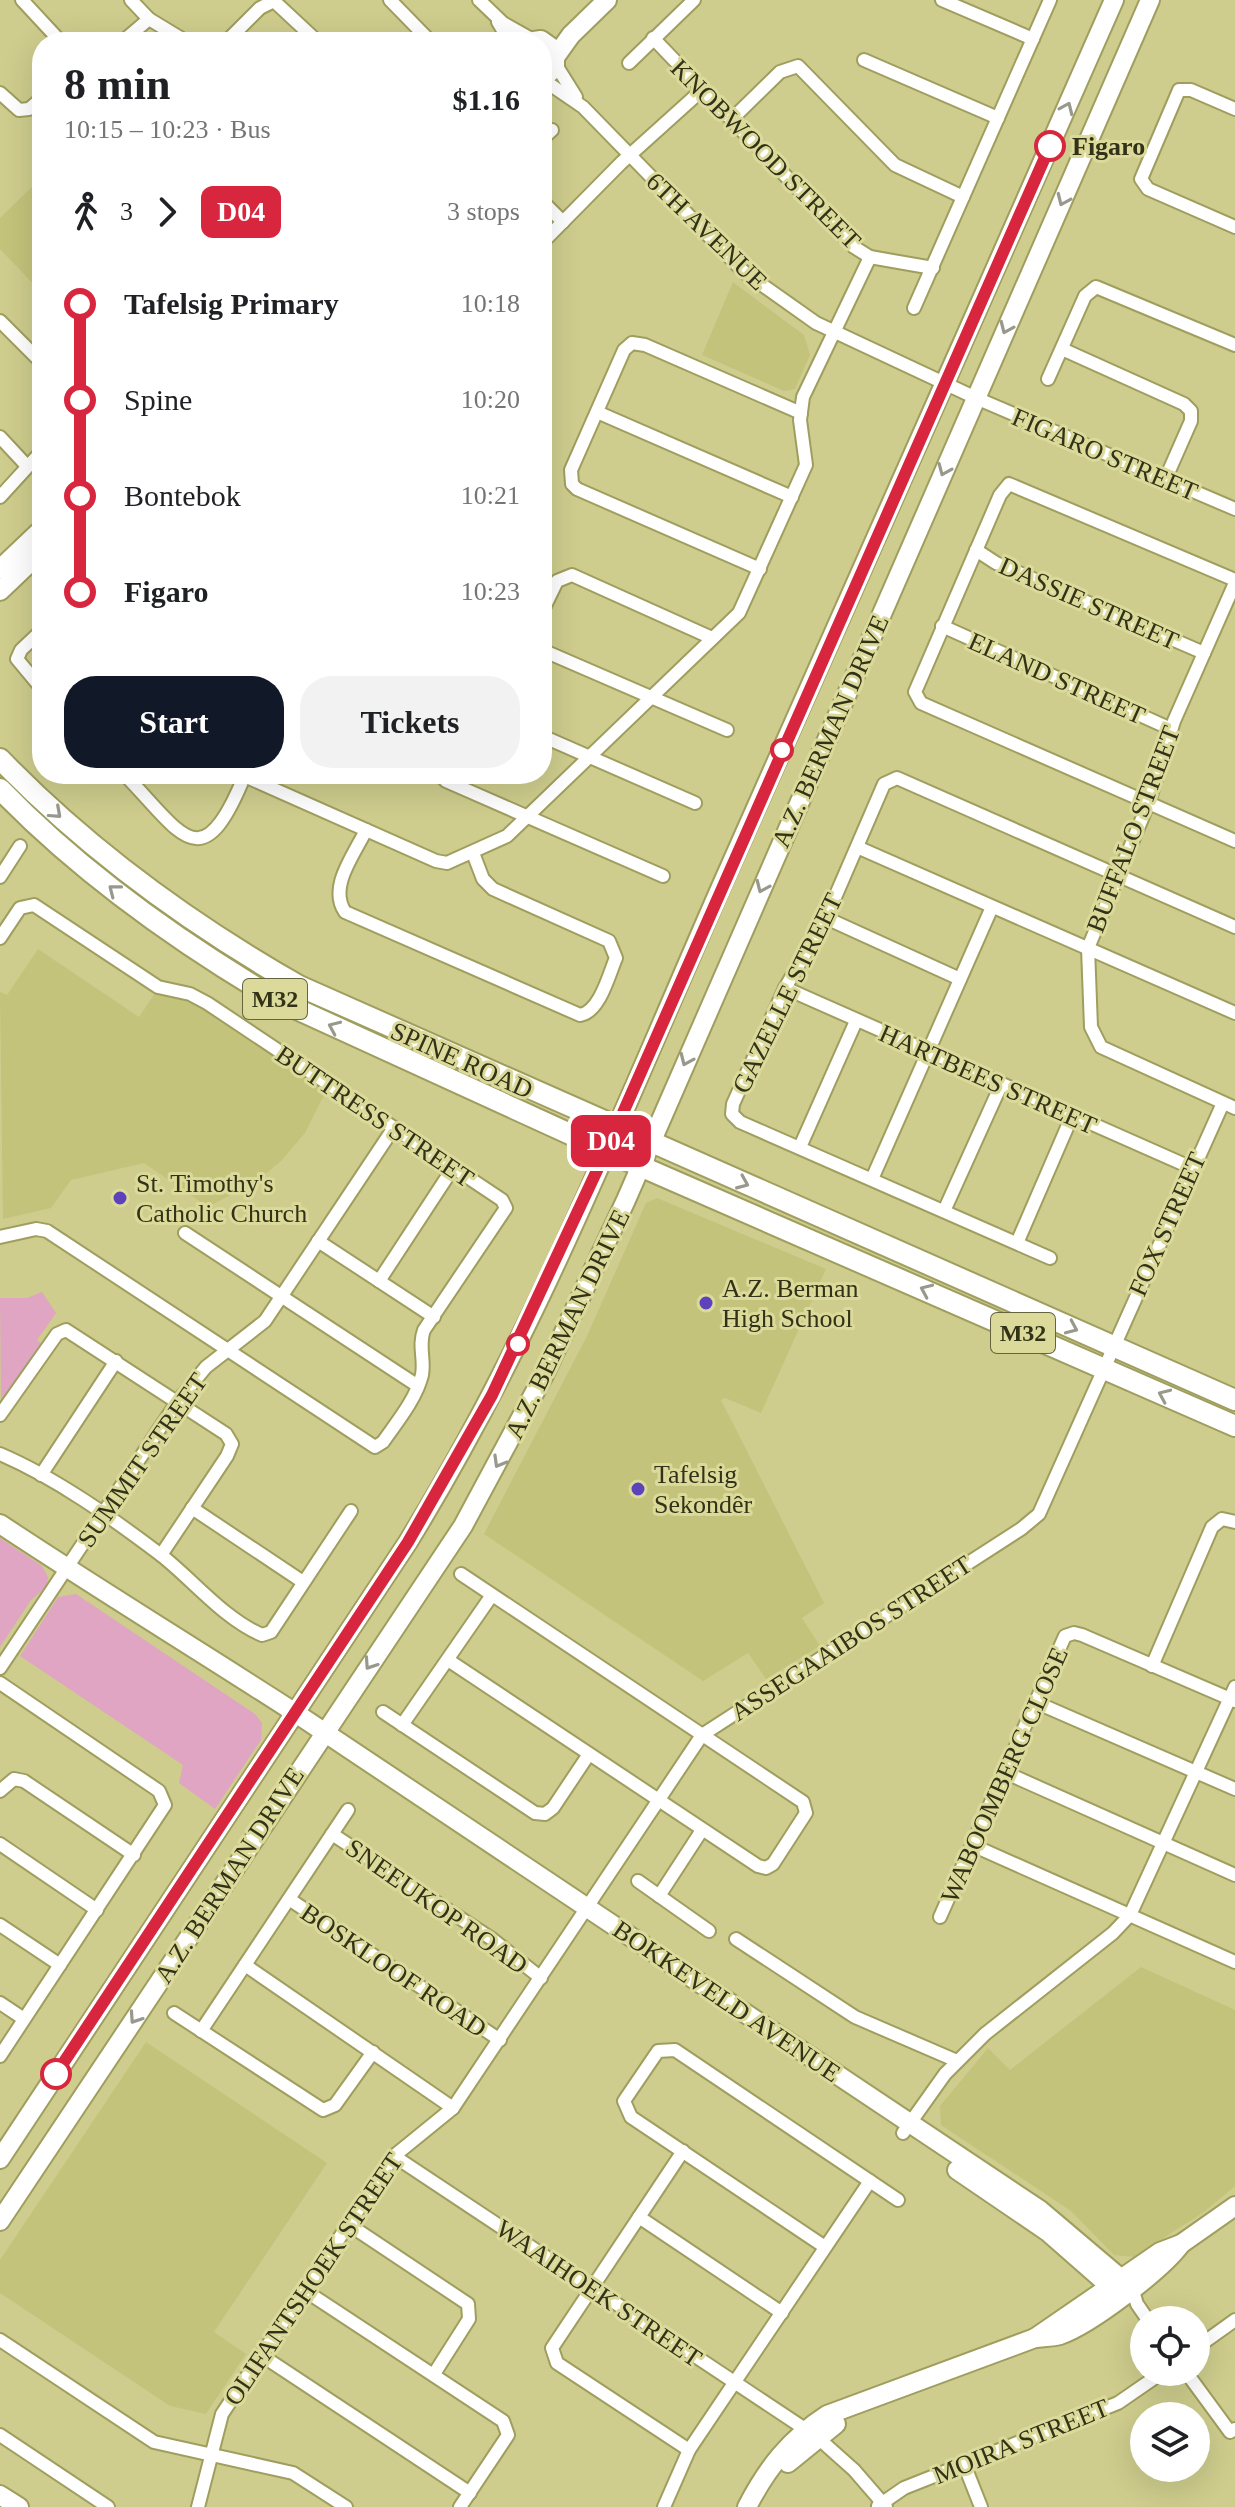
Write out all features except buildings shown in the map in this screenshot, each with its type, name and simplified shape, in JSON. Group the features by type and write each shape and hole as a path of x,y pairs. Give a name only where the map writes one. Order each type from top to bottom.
{"main road":[{"name":"SPINE ROAD","path":"0,759 108,857 245,955 379,1023 1235,1400"},
{"name":"SPINE ROAD","path":"0,789 111,888 231,973 329,1025 640,1166 1235,1426"}],"street":[{"path":"22,0 52,32"},
{"path":"131,0 149,19 170,32"},
{"path":"390,0 421,32"},
{"path":"479,0 495,16 520,32"},
{"path":"551,32 563,27 590,0"},
{"path":"552,65 571,35 607,0"},
{"path":"629,63 694,0"},
{"path":"942,0 1033,39"},
{"path":"914,308 1050,0"},
{"name":"A.Z. BERMAN DRIVE","path":"0,2159 293,1719 449,1475 533,1313 1114,0"},
{"name":"A.Z. BERMAN DRIVE","path":"0,2221 463,1526 505,1452 640,1166 1150,0"},
{"path":"236,32 260,8 274,1 307,32"},
{"path":"495,16 504,32"},
{"path":"134,32 149,19"},
{"name":"KNOBWOOD STREET","path":"653,38 854,247 870,257 933,268"},
{"path":"552,51 556,60"},
{"name":"6TH AVENUE","path":"556,60 583,107"},
{"path":"864,60 998,118"},
{"path":"731,120 780,72 798,66 895,165 963,197"},
{"name":"6TH AVENUE","path":"552,86 583,107 744,272 834,334 976,398"},
{"path":"552,233 702,90"},
{"path":"1235,109 1191,90 1179,90 1141,179 1148,189 1235,227"},
{"path":"0,93 19,110 32,106"},
{"path":"552,211 563,222"},
{"path":"260,784 436,861 447,863 498,843 744,606 806,465 801,413 803,397 870,257"},
{"path":"1048,379 1091,289 1101,287 1235,345"},
{"path":"0,321 32,353"},
{"path":"760,569 577,489 572,484 571,470 624,350 635,342 801,413"},
{"path":"1062,349 1184,404 1191,411 1191,421 1165,480"},
{"name":"FIGARO STREET","path":"976,398 1235,509"},
{"path":"597,412 792,497"},
{"path":"0,437 27,466"},
{"path":"0,497 32,461"},
{"path":"1235,582 1013,484 1004,487 915,687 921,703 1235,841"},
{"path":"0,569 32,539"},
{"name":"DASSIE STREET","path":"976,550 996,563 1204,653"},
{"path":"0,591 32,561"},
{"path":"552,591 557,581 572,575 712,638"},
{"name":"BUFFALO STREET","path":"1229,1105 1101,1047 1091,1027 1088,948 1149,802 1171,729 1235,582"},
{"name":"ELAND STREET","path":"942,626 1171,729"},
{"path":"32,640 17,659 32,677"},
{"path":"552,654 727,730"},
{"path":"552,741 587,759 695,803"},
{"name":"GAZELLE STREET","path":"1050,1258 740,1122 732,1114 733,1104 785,988 826,918 884,784 897,778 1235,927"},
{"path":"134,784 183,835 197,840 206,838 228,817 239,784"},
{"path":"452,784 663,876"},
{"path":"366,830 338,889 338,902 345,912 580,1015 588,1014 616,958 609,941 493,889 483,879 473,853"},
{"path":"0,877 20,846"},
{"path":"857,847 1235,1013"},
{"name":"BUTTRESS STREET","path":"12,919 22,906 34,905 158,987 190,994 207,1003 506,1206 505,1213 434,1317"},
{"path":"872,1179 992,907"},
{"path":"0,911 12,919 0,938"},
{"path":"826,918 960,979"},
{"name":"HARTBEES STREET","path":"785,988 1192,1168"},
{"path":"800,1147 856,1021"},
{"path":"944,1211 1001,1085"},
{"name":"FOX STREET","path":"1103,1369 1192,1168 1229,1105"},
{"path":"1017,1243 1072,1116"},
{"name":"SUMMIT STREET","path":"0,1668 178,1401 206,1367 265,1321 393,1129"},
{"path":"379,1281 453,1168"},
{"path":"0,1237 36,1229 47,1231 372,1447 378,1446 418,1386 423,1367 421,1338 434,1317 318,1241"},
{"path":"185,1233 418,1386"},
{"path":"0,1415 60,1332 72,1331 226,1434 232,1444 161,1555"},
{"path":"41,1475 116,1361"},
{"name":"ASSEGAAIBOS STREET","path":"583,1912 702,1735 1032,1521 1044,1505 1103,1369"},
{"path":"0,1454 41,1475 161,1555 223,1610 262,1635 271,1632 351,1511"},
{"path":"192,1508 303,1582"},
{"path":"906,2128 957,2061 1130,1915 1233,1696 1152,1666 1212,1527 1222,1519 1235,1522"},
{"name":"BOKKEVELD AVENUE","path":"0,1524 160,1630 194,1648 320,1738 906,2128 1125,2291"},
{"path":"448,1660 758,1866 766,1868 773,1864 806,1813 806,1807 461,1574"},
{"path":"402,1725 492,1595"},
{"name":"WABOOMBERG CLOSE","path":"940,1917 1062,1640 1069,1634 1082,1635 1152,1666"},
{"path":"0,1683 163,1795 163,1811 0,2056"},
{"path":"1035,1702 1235,1789"},
{"path":"383,1712 535,1813 545,1814 553,1808 589,1754"},
{"path":"1004,1772 1235,1875"},
{"path":"0,1791 14,1779 24,1781 134,1855"},
{"path":"201,2031 348,1810"},
{"path":"659,1896 702,1830"},
{"name":"SNEEUKOP ROAD","path":"332,1834 492,1939 541,1978"},
{"path":"0,1844 97,1910"},
{"path":"972,1845 1235,1962"},
{"path":"638,1881 709,1931"},
{"name":"BOSKLOOF ROAD","path":"289,1899 500,2040"},
{"name":"OLIFANTSHOEK STREET","path":"198,2507 222,2414 394,2156 453,2108 583,1912"},
{"path":"0,1925 60,1965"},
{"path":"736,1939 855,2017 957,2061"},
{"path":"245,1965 453,2108"},
{"path":"0,2003 24,2019"},
{"path":"174,2013 323,2110 335,2105 373,2052"},
{"path":"825,2247 625,2110 624,2101 658,2051 675,2050 898,2200"},
{"path":"683,2151 552,2348 552,2356 689,2450"},
{"name":"WAAIHOEK STREET","path":"394,2156 811,2433 882,2505"},
{"path":"664,2507 689,2450 870,2181"},
{"path":"747,2507 779,2455 857,2402 891,2394 1035,2338 1052,2324 1125,2291 1160,2252 1181,2244 1235,2206"},
{"path":"639,2217 782,2313"},
{"path":"348,2224 468,2304 469,2319 434,2374"},
{"path":"304,2290 434,2374 508,2428 508,2435 460,2507"},
{"path":"1125,2291 1137,2306"},
{"path":"1210,2338 1235,2320"},
{"path":"1,2342 154,2442 293,2473 346,2507"},
{"path":"261,2355 470,2493"},
{"name":"MOIRA STREET","path":"882,2505 904,2488 1118,2403 1143,2386"},
{"path":"1197,2386 1233,2430"},
{"path":"754,2507 811,2433"},
{"path":"0,2435 108,2507"},
{"path":"964,2464 981,2507"},
{"path":"0,2495 19,2507"}],"shaded area":[{"path":"32,187 32,283 0,249 0,218"},
{"path":"733,282 804,335 810,355 795,389 784,391 702,355"},
{"path":"38,949 139,1017 155,993 192,1002 326,1091 305,1133 282,1160 257,1181 208,1207 144,1163 71,1180 51,1208 3,1219 0,992 7,995"},
{"name":"Tafelsig Sekondêr","path":"657,1198 826,1269 761,1413 725,1398 721,1400 824,1603 802,1618 820,1646 766,1679 748,1653 703,1681 484,1534 587,1336 646,1203"},
{"path":"42,1292 56,1313 37,1340 41,1343 1,1402 0,1298 27,1298"},
{"path":"0,1538 42,1566 48,1577 47,1586 31,1600 0,1647"},
{"path":"76,1594 255,1714 262,1723 261,1740 215,1809 179,1783 183,1765 20,1656 58,1597"},
{"path":"1141,1967 1235,2010 1235,2186 1204,2212 1134,2257 1114,2255 1071,2211 941,2125 940,2106 988,2048 1010,2070"},
{"path":"146,2042 327,2163 214,2332 246,2354 206,2414 170,2406 0,2293 0,2260"}],"bus line":[{"name":"D04","path":"56,2074 408,1542 492,1395 533,1313 607,1149 1050,146"}],"place":[{"name":"Figaro","path":"1050,146"},
{"name":"St. Timothy's Catholic Church","path":"120,1198"},
{"name":"A.Z. Berman High School","path":"706,1303"},
{"name":"Tafelsig Sekondêr","path":"638,1489"}]}
